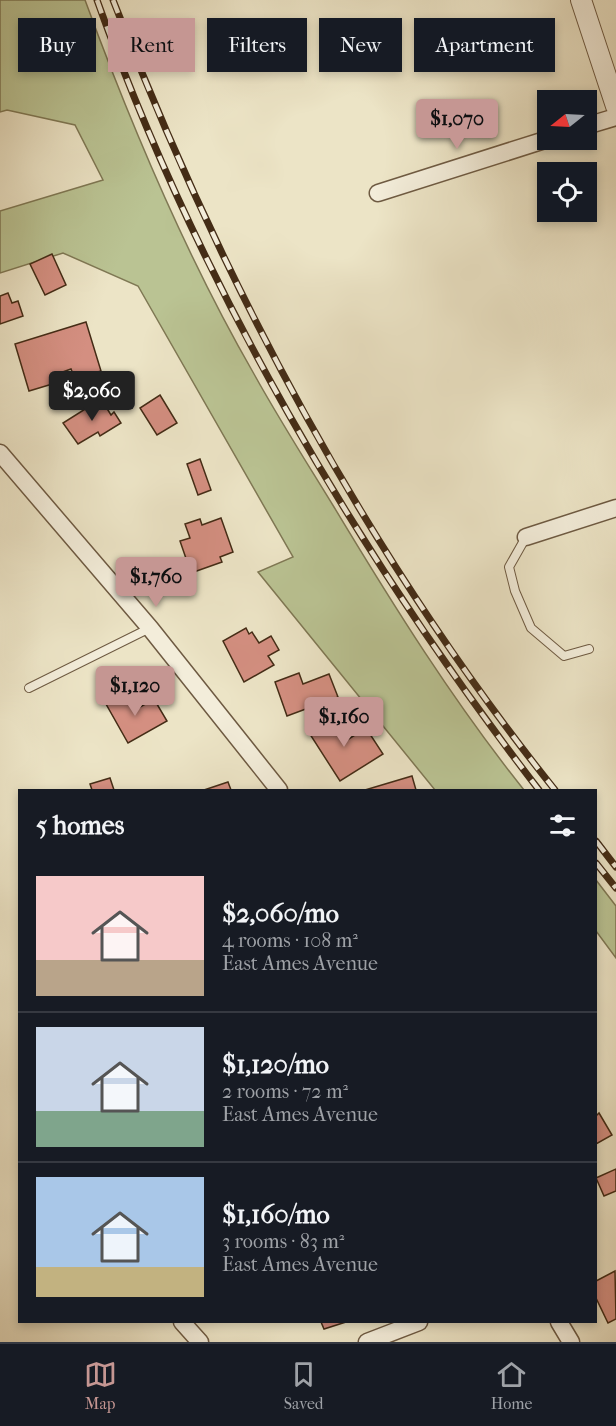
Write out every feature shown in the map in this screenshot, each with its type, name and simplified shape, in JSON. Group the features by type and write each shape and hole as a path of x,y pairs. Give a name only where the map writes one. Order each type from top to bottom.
{"street":[{"path":"582,0 616,106"},
{"path":"597,123 616,117"},
{"path":"378,194 537,143"},
{"path":"0,453 150,628 278,789"},
{"path":"526,537 616,508"},
{"path":"183,1323 200,1342"},
{"path":"367,1342 415,1323"},
{"path":"560,1323 571,1342"}],"lane":[{"path":"526,537 510,567 515,591 531,628 564,656 589,649"},
{"path":"28,687 150,628"}],"green space":[{"path":"0,0 85,0 92,18 18,18 18,72 96,72 96,29 108,60 108,72 113,72 183,238 229,329 283,424 401,616 448,687 523,789 434,789 258,572 293,557 138,286 63,253 0,273 0,211 103,180 75,125 7,110 0,112"},
{"path":"597,881 616,906 616,958 597,932"}],"building":[{"path":"52,254 66,285 45,295 30,264"},
{"path":"8,293 12,303 18,301 23,316 0,324 0,296"},
{"path":"86,322 101,371 75,379 71,369 57,374 59,382 29,391 15,344"},
{"path":"160,395 177,423 157,435 140,408"},
{"path":"101,399 111,415 114,412 121,423 100,436 98,432 78,444 63,423"},
{"path":"200,459 211,490 198,495 187,464"},
{"path":"221,518 233,552 220,557 222,562 191,573 180,541 190,538 185,524 200,519 202,525"},
{"path":"246,628 249,634 252,632 259,643 271,636 279,650 268,656 274,665 244,682 223,641"},
{"path":"299,673 303,684 329,674 338,697 287,716 275,682"},
{"path":"125,693 135,710 154,699 167,721 128,743 106,704"},
{"path":"326,715 344,742 366,728 383,754 340,781 306,728"},
{"path":"412,776 416,789 368,789"},
{"path":"110,778 114,789 92,789 90,784"},
{"path":"228,782 231,789 207,789"},
{"path":"599,1113 612,1135 597,1143 597,1115"},
{"path":"616,1169 616,1191 604,1196 597,1178"},
{"path":"615,1271 616,1319 608,1323 597,1300 597,1280"},
{"path":"321,1323 343,1323 324,1329"}],"railway":[{"path":"97,0 138,105 183,209 233,312 288,412 346,511 407,607 538,789"},
{"path":"113,0 201,209 251,312 304,412 361,511 422,607 486,700 554,789"},
{"path":"597,842 616,867"},
{"path":"597,864 616,888"}]}
